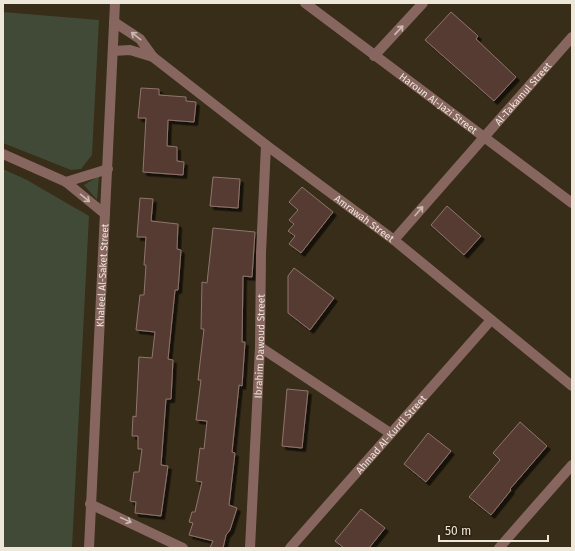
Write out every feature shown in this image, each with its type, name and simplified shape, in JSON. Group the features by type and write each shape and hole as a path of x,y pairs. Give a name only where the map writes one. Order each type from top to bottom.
{"street":[{"name":"Khaleel Al-Saket Street","path":"89,548 90,504 101,327 115,3"},
{"name":"Haroun Al-Jazi Street","path":"305,3 572,203"},
{"path":"374,56 424,3"},
{"name":"Amrawah Street","path":"114,22 140,39 153,57 266,145 394,240 572,386"},
{"name":"Al-Takamul Street","path":"394,240 572,37"},
{"name":"Amrawah Street","path":"113,51 130,50 153,57"},
{"name":"Ibrahim Dawoud Street","path":"250,548 260,347 261,253 266,145"},
{"path":"3,154 66,182 105,214"},
{"path":"66,182 108,169"},
{"name":"Ahmad Al-Kurdi Street","path":"290,548 491,320"},
{"path":"260,347 390,433"},
{"path":"498,548 572,465"},
{"path":"90,504 183,548"}],"green space":[{"path":"3,12 99,20 92,155 81,169 71,170 3,143"},
{"path":"3,169 27,180 89,216 72,548 3,548"},
{"path":"99,176 97,200 84,185"}],"building":[{"path":"451,12 478,36 476,39 516,77 494,101 425,40"},
{"path":"141,88 159,89 159,95 186,97 186,101 196,102 194,122 168,120 167,146 177,147 177,161 184,162 183,175 143,172 146,118 138,118"},
{"path":"213,177 240,179 238,208 210,206"},
{"path":"302,187 333,212 301,253 289,244 295,236 288,231 294,224 289,220 298,210 289,202"},
{"path":"140,198 153,199 151,221 178,224 177,249 181,250 178,290 175,290 168,359 173,360 171,399 166,399 161,465 168,466 161,516 135,513 136,502 130,501 134,472 139,472 142,449 138,449 138,436 132,436 133,416 136,417 139,357 152,358 155,332 136,330 140,295 144,295 146,265 144,265 146,237 137,237"},
{"path":"447,206 481,236 464,255 431,225"},
{"path":"213,228 255,232 252,277 243,276 242,342 245,342 242,386 239,385 232,452 235,453 229,505 237,508 230,530 226,535 223,548 210,548 213,541 189,535 193,523 189,522 192,512 195,512 202,482 196,481 200,448 204,449 207,421 196,420 201,380 198,380 204,329 201,329 202,282 207,283"},
{"path":"294,268 334,298 310,330 288,313 288,276"},
{"path":"287,389 308,391 302,448 282,446"},
{"path":"520,422 547,446 510,489 511,490 491,515 469,497 500,460 493,453"},
{"path":"428,433 451,451 426,482 404,464"},
{"path":"361,509 385,528 369,548 344,548 335,541"}]}
